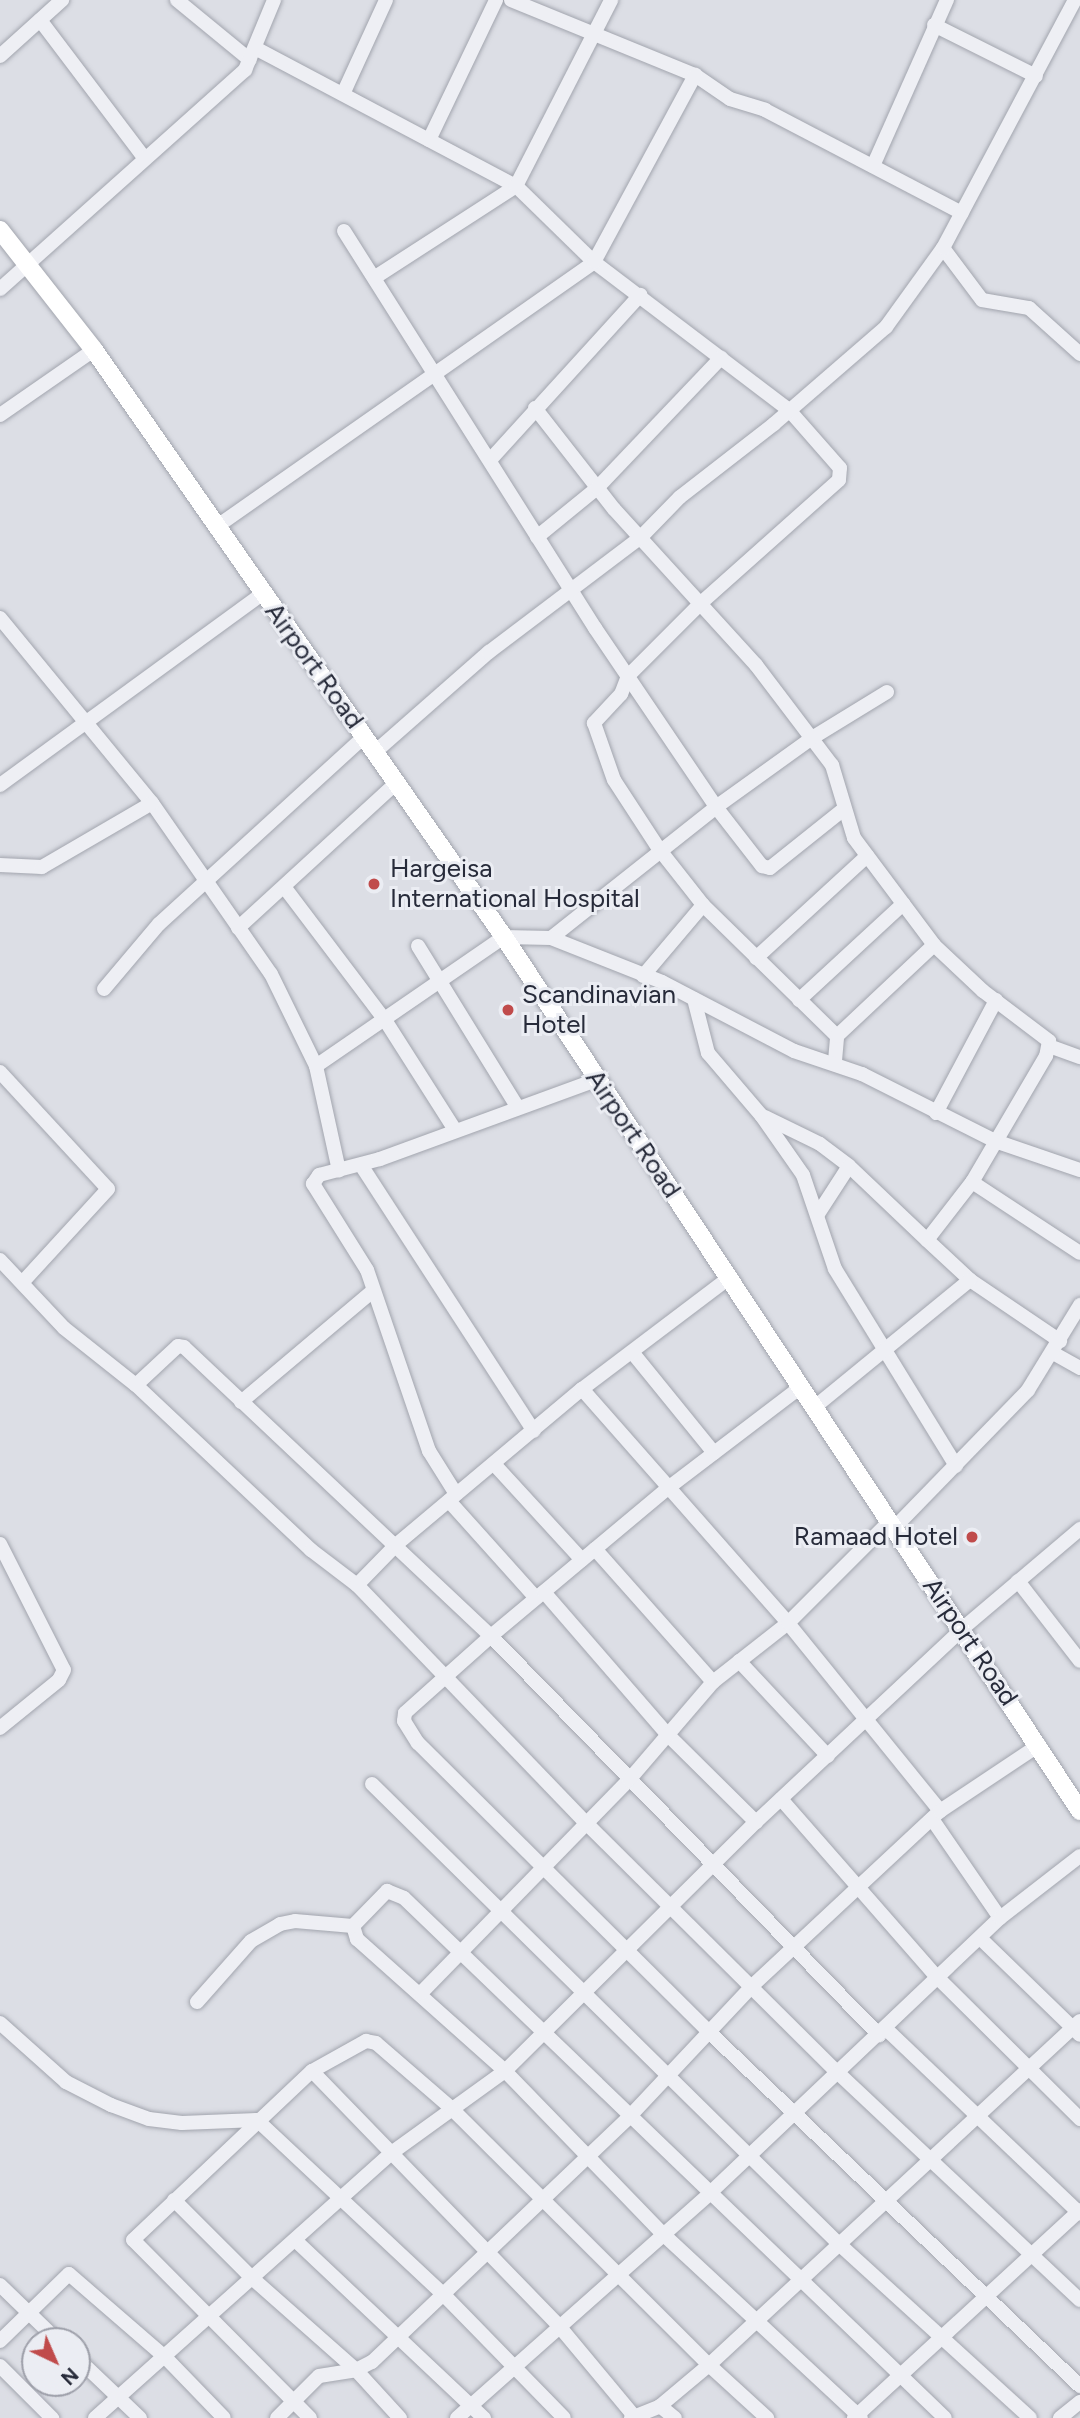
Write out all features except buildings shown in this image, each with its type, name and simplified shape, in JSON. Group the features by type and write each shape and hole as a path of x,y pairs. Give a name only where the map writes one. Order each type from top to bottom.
{"main road":[{"name":"Airport Road","path":"0,230 27,269 94,349 504,937 596,1080 816,1406 1080,1811"}],"street":[{"path":"0,56 62,0"},
{"path":"177,0 254,54 343,94 516,186 594,262 789,410 842,475 699,604 628,676 621,694 594,723 614,780 659,849 703,905 837,1036"},
{"path":"0,289 27,269 145,159 230,85 254,54 274,0"},
{"path":"343,94 386,0"},
{"path":"429,140 496,0"},
{"path":"512,0 593,37 695,75 730,99 765,110 962,213"},
{"path":"377,276 516,186 611,0"},
{"path":"873,166 947,0"},
{"path":"375,752 489,652 573,593 640,538 680,497 789,410 886,327 906,305 943,248 1075,0"},
{"path":"40,20 145,159"},
{"path":"934,25 1036,76"},
{"path":"216,527 594,262 695,75"},
{"path":"344,231 377,276 573,593 716,807 766,868 844,809"},
{"path":"943,248 982,300 1029,308 1080,354"},
{"path":"491,459 640,295"},
{"path":"0,415 94,349"},
{"path":"537,537 597,488 721,358"},
{"path":"535,408 597,488 756,665 812,738 839,779 846,823 867,856 934,945 996,1000 1046,1035 1049,1046 972,1182 927,1240"},
{"path":"0,785 263,593"},
{"path":"0,618 88,721 152,803 209,881 271,974 316,1066 339,1171"},
{"path":"551,938 659,849 716,807 812,738 887,692"},
{"path":"104,989 159,924 365,736"},
{"path":"238,928 285,888 396,783"},
{"path":"0,865 42,866 152,803"},
{"path":"756,958 867,856"},
{"path":"285,888 385,1020 455,1130"},
{"path":"799,1000 903,904"},
{"path":"643,976 703,905"},
{"path":"316,1066 504,937 551,938 694,999 794,1051 835,1061 995,1141 1080,1170"},
{"path":"835,1061 837,1036 934,945"},
{"path":"418,946 517,1106"},
{"path":"694,999 708,1053 761,1115 803,1175 835,1269 956,1466"},
{"path":"936,1113 996,1000"},
{"path":"1049,1046 1080,1057"},
{"path":"0,1072 108,1189 22,1283"},
{"path":"596,1080 517,1106 361,1164 319,1175 312,1190 362,1262 429,1451 453,1498 668,1735 757,1822"},
{"path":"761,1115 820,1144 849,1166 970,1280 1080,1368"},
{"path":"361,1164 534,1431"},
{"path":"817,1214 849,1166"},
{"path":"972,1182 1080,1253"},
{"path":"0,1260 64,1328 136,1385 287,1528 357,1585 444,1679 670,1907 837,2072 1034,2253 1080,2300"},
{"path":"357,1585 397,1544 582,1390 730,1277"},
{"path":"816,1406 970,1280"},
{"path":"241,1402 373,1292"},
{"path":"421,1993 498,1911 544,1868 585,1822 629,1780 713,1682 788,1623 994,1430 1057,1347 1080,1305"},
{"path":"136,1385 181,1346 397,1544 491,1636 629,1780 715,1863 794,1949 1079,2212 858,2417 663,2234 505,2071 421,1993 357,1939 352,1926"},
{"path":"632,1352 714,1453"},
{"path":"802,1386 668,1488 491,1636 405,1713 405,1726 793,2115 1080,2386"},
{"path":"582,1390 788,1623 867,1720 936,1815 1000,1918"},
{"path":"494,1464 582,1560"},
{"path":"94,2418 166,2358 390,2154 450,2108 467,2102 505,2071 629,1952 670,1907 781,1799 962,1629 1080,1529"},
{"path":"0,1544 64,1670 59,1680 0,1728"},
{"path":"596,1549 713,1682"},
{"path":"1018,1581 1080,1661"},
{"path":"739,1661 828,1756"},
{"path":"277,2418 295,2403 318,2376 356,2370 400,2336 489,2254 544,2196 631,2115 751,1987 936,1815 1039,1745"},
{"path":"372,1784 431,1838 498,1911 670,2076 839,2244 944,2335 1030,2418"},
{"path":"781,1799 937,1977 1032,2068 1080,2119"},
{"path":"457,2418 710,2193 1000,1918 1080,1856"},
{"path":"197,2002 227,1964 251,1941 280,1924 295,1921 352,1926 391,1890 404,1898 458,1953 631,2115 798,2281 903,2374 946,2418"},
{"path":"312,2071 559,2326 633,2417 660,2406 709,2365 1078,2028 981,1938"},
{"path":"0,2023 66,2082 123,2109 183,2123 257,2120 445,2296 564,2418"},
{"path":"310,2418 133,2240 257,2120 312,2071 355,2044 376,2043 450,2108 510,2170 544,2196 709,2365 767,2418"},
{"path":"174,2200 252,2278 356,2370 400,2418"},
{"path":"295,2240 400,2336 484,2418"},
{"path":"0,2341 69,2274 166,2358 224,2418"},
{"path":"0,2285 44,2327"},
{"path":"0,2366 52,2418"},
{"path":"91,2371 140,2418"},
{"path":"1060,2418 1080,2402"},
{"path":"660,2406 675,2418"}],"place":[{"name":"Hargeisa International Hospital","path":"374,884"},
{"name":"Scandinavian Hotel","path":"508,1010"},
{"name":"Ramaad Hotel","path":"972,1537"}]}
